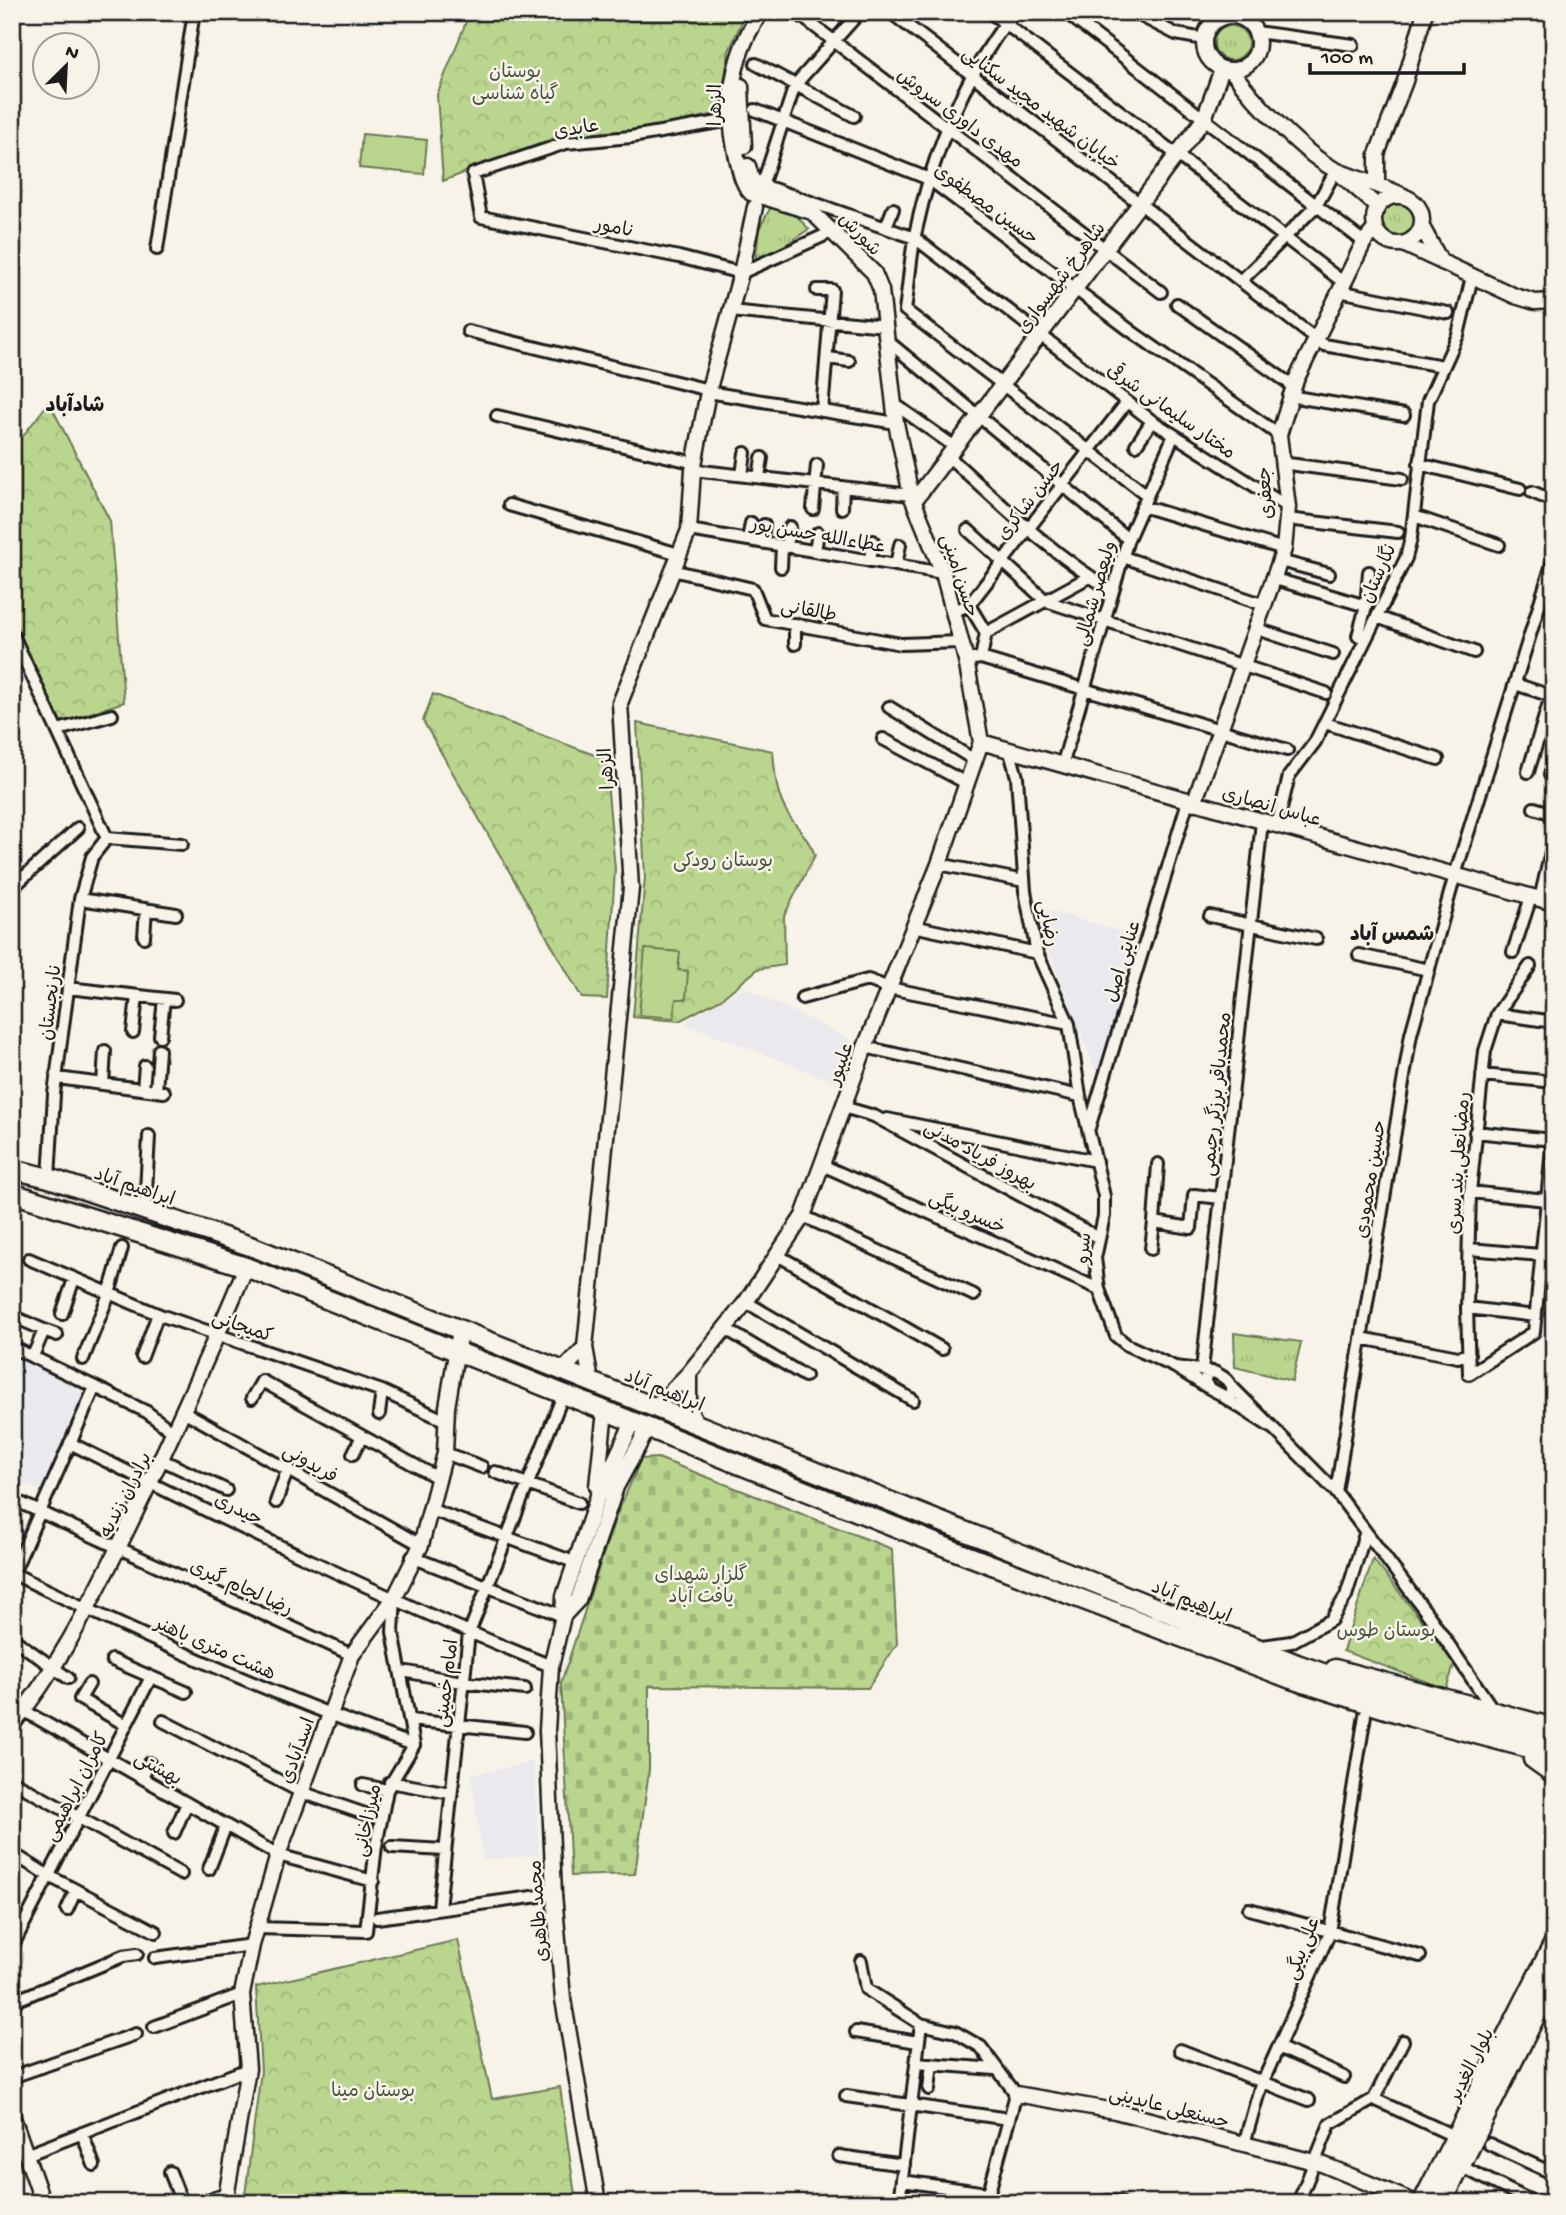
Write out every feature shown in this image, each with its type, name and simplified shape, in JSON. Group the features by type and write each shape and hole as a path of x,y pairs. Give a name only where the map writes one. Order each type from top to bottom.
{"main road":[{"name":"ابراهیم آباد","path":"12,1169 48,1178 253,1247 1250,1646 1294,1672 1318,1696 1366,1715 1548,1749"},
{"name":"ابراهیم آباد","path":"12,1192 246,1267 879,1521 1294,1672 1398,1713 1548,1749"},
{"path":"879,1521 887,1500"},
{"name":"ابراهیم آباد","path":"1294,1672 1360,1674 1494,1712 1548,1749"},
{"path":"1548,1749 1554,1774"},
{"name":"بلوار الغدیر","path":"1422,2203 1554,1944"},
{"name":"بلوار الغدیر","path":"1442,2203 1547,2010 1554,1979"}],"street":[{"path":"157,249 194,12"},
{"name":"الزهرا","path":"759,196 746,188 731,120 732,84 738,55 761,12"},
{"name":"الزهرا","path":"591,1382 585,1346 631,888 620,703 689,530 694,466 708,391 759,196 745,154 741,83 752,43 772,12"},
{"name":"مهدی داوری سروش","path":"796,12 1161,292"},
{"path":"759,196 795,85 860,12"},
{"name":"خیابان شهید مجید سکنایی","path":"890,12 1324,345 1443,366"},
{"path":"990,12 1283,236 1341,287 1448,313"},
{"path":"1014,12 972,75 947,128 929,179 915,238 905,310 1089,451 1145,501 1329,574"},
{"path":"1065,12 1364,242"},
{"path":"1133,12 1176,34 1206,34 1225,17 1239,17 1254,23 1353,45"},
{"path":"1219,12 1206,34 1206,54 1377,206"},
{"path":"1377,183 1377,154 1405,81 1425,12"},
{"path":"1227,70 1247,66 1256,55 1254,23"},
{"path":"756,64 854,116"},
{"name":"شاهرخ شهسواری","path":"913,498 1204,120 1227,70"},
{"name":"حسین مصطفوی","path":"755,110 929,179 1075,289 1279,435"},
{"name":"عابدی","path":"481,217 473,174 566,143 631,137 731,120"},
{"path":"1354,176 1377,154"},
{"path":"1336,170 1377,183 1412,199 1422,211 1422,227 1418,235 1404,244"},
{"path":"1241,281 1283,236 1316,206 1336,170"},
{"name":"مختار سلیمانی شرقی","path":"759,196 886,227 915,238 1152,421 1288,513"},
{"name":"شورش","path":"759,196 803,207 834,231 874,273 881,290 885,333"},
{"path":"1404,196 1389,197 1377,206 1374,214 1375,229 1387,241 1404,244 1525,299 1554,301"},
{"path":"886,227 893,209"},
{"name":"نامور","path":"481,217 679,257 741,273"},
{"path":"1422,227 1442,263"},
{"name":"جعفری","path":"1191,802 1257,629 1282,555 1288,513 1279,435 1291,391 1314,338 1364,242 1375,229"},
{"path":"741,273 834,231"},
{"name":"نگارستان","path":"1277,826 1289,776 1325,723 1406,558 1428,401 1458,335 1472,276"},
{"path":"817,290 832,290 822,411"},
{"path":"1177,304 1291,391 1404,415"},
{"path":"730,311 830,321 885,333 1128,539"},
{"path":"468,331 708,391 896,423"},
{"name":"حسن امینی","path":"885,333 896,423 913,498 943,573 961,642 973,659 981,742"},
{"path":"828,358 849,361"},
{"name":"حسن شاکری","path":"969,605 1127,402"},
{"path":"893,403 951,452 1029,528 1089,577 1113,591"},
{"path":"497,416 694,466 913,498"},
{"path":"1136,445 1152,421"},
{"name":"ولیعصر شمالی","path":"1062,766 1128,539 1174,435"},
{"path":"742,475 746,453"},
{"path":"759,477 762,458"},
{"path":"1281,463 1402,480"},
{"path":"1419,464 1520,489"},
{"path":"813,509 817,465"},
{"path":"842,508 843,487"},
{"path":"1532,492 1554,501"},
{"path":"509,505 679,554"},
{"path":"1288,513 1398,532"},
{"path":"1414,516 1499,545"},
{"path":"748,540 751,523"},
{"path":"761,542 764,525"},
{"path":"781,567 790,527"},
{"name":"عطاءالله حسن پور","path":"689,530 943,573"},
{"path":"968,530 1046,601 1326,693"},
{"path":"815,551 818,533"},
{"path":"870,561 873,541"},
{"path":"896,565 900,545"},
{"path":"1123,557 1265,605"},
{"name":"حسین محمودی","path":"1336,1492 1411,1034 1455,875 1554,558"},
{"name":"طالقانی","path":"672,570 753,589 765,619 901,644 961,642"},
{"path":"1358,636 1366,606 1369,572"},
{"path":"1089,577 986,633 973,659 1219,728 1287,750"},
{"path":"1275,579 1366,606"},
{"path":"954,611 969,605 986,633"},
{"path":"1377,617 1474,652"},
{"path":"794,624 795,644"},
{"path":"1257,629 1334,654"},
{"path":"12,633 107,838 182,844"},
{"path":"1514,684 1552,697 1528,772"},
{"path":"889,708 976,761"},
{"path":"58,730 112,715"},
{"path":"1325,723 1438,759"},
{"path":"883,739 968,784"},
{"name":"عباس انصاری","path":"981,742 1542,900"},
{"name":"علیپور","path":"655,1408 689,1373 746,1302 803,1216 864,1047 939,864 981,742"},
{"name":"رضایی","path":"1010,752 1017,777 1024,881 1037,953 1069,1024 1080,1096"},
{"path":"1550,775 1554,763"},
{"name":"عنایتی اصل","path":"1088,1131 1191,802"},
{"path":"1534,807 1554,814"},
{"name":"محمدباقر برزگر رحیمی","path":"1209,1388 1204,1378 1208,1371 1221,1198 1262,822"},
{"path":"12,888 78,828"},
{"name":"نارنجستان","path":"48,1178 57,1078 80,899 92,857 107,838"},
{"path":"1513,952 1542,900 1554,839"},
{"path":"939,864 1024,881"},
{"path":"80,899 176,914"},
{"path":"144,937 146,909"},
{"path":"1210,916 1316,939"},
{"path":"913,926 1037,953"},
{"path":"1359,954 1429,970"},
{"name":"رمضانعلی بند سری","path":"1530,966 1497,1014 1485,1051 1470,1192 1467,1308 1469,1374 1534,1332 1536,1316"},
{"path":"802,998 868,980 889,988 1069,1024"},
{"path":"68,988 169,1000 160,1036"},
{"path":"133,1032 137,996"},
{"path":"1497,1014 1554,1022"},
{"path":"864,1047 1080,1096"},
{"path":"57,1078 160,1091 159,1050"},
{"path":"103,1084 105,1051"},
{"path":"143,1089 145,1066"},
{"path":"1482,1075 1554,1082"},
{"name":"سرو","path":"1080,1096 1105,1204 1095,1258 1099,1289 1116,1336 1127,1345 1175,1367"},
{"name":"بهروز فریاد مدنی","path":"844,1107 874,1116 1099,1238"},
{"path":"874,1116 1096,1161"},
{"path":"1467,1308 1536,1316 1553,1135 1475,1132"},
{"path":"145,1210 149,1136"},
{"path":"1151,1249 1158,1164"},
{"name":"خسرو بیگی","path":"822,1165 1099,1289"},
{"path":"1470,1192 1546,1200"},
{"path":"1153,1222 1191,1228 1194,1195 1221,1198"},
{"path":"803,1216 974,1296"},
{"path":"83,1359 109,1294 122,1248"},
{"path":"1469,1249 1541,1259 1554,1265"},
{"path":"779,1256 942,1349"},
{"name":"کمیجانی","path":"29,1259 158,1314 382,1391 446,1421"},
{"name":"برادران زندیه","path":"12,1725 18,1707 55,1667 88,1610 162,1460 246,1267"},
{"path":"62,1314 74,1279"},
{"path":"746,1302 912,1399"},
{"path":"142,1357 158,1314"},
{"path":"12,1316 57,1335"},
{"path":"724,1328 805,1376"},
{"path":"33,1356 44,1330"},
{"name":"اسدآبادی","path":"226,2198 248,2069 242,1994 252,1945 278,1854 352,1655 395,1597 432,1510 445,1453 446,1421 460,1330"},
{"path":"1361,1338 1458,1357 1469,1354"},
{"path":"12,1346 147,1412 174,1433"},
{"path":"555,1368 565,1368 585,1346"},
{"path":"1175,1367 1208,1371 1225,1378 1336,1492 1432,1620 1494,1712"},
{"path":"1175,1367 1274,1429"},
{"path":"689,1373 689,1410 697,1424"},
{"path":"252,1398 262,1381 438,1478"},
{"path":"12,1573 94,1387"},
{"path":"1224,1397 1232,1394 1232,1387"},
{"path":"379,1414 382,1391"},
{"name":"امام خمینی","path":"439,1908 469,1633 563,1395"},
{"name":"فریدونی","path":"183,1411 288,1468 416,1551 487,1588 562,1616"},
{"path":"596,1503 605,1411"},
{"name":"محمد طاهری","path":"598,2203 563,1998 554,1894 547,1730 551,1666 564,1596 574,1562 596,1503 641,1425"},
{"name":"محمد طاهری","path":"562,1616 578,1600 641,1425"},
{"path":"354,1454 362,1436"},
{"name":"حیدری","path":"70,1443 286,1550 395,1597 469,1633 551,1666"},
{"path":"445,1453 482,1467"},
{"path":"162,1460 226,1490"},
{"path":"276,1502 288,1468"},
{"path":"495,1472 579,1503"},
{"name":"رضا لجام گیری","path":"12,1499 352,1655"},
{"path":"432,1510 574,1562"},
{"path":"1250,1646 1273,1646 1291,1642 1331,1620 1346,1596 1365,1534"},
{"name":"هشت متری باهنر","path":"12,1573 88,1610 329,1716 414,1745"},
{"path":"395,1597 393,1632 414,1745"},
{"path":"12,1638 68,1678"},
{"path":"112,1660 186,1692"},
{"path":"408,1672 462,1682 525,1689"},
{"name":"کامران ابراهیمی","path":"12,1947 151,1677"},
{"path":"89,1684 80,1699 126,1725"},
{"name":"بهشتی","path":"18,1707 278,1854 373,1881"},
{"name":"علی بیگی","path":"1244,2144 1262,2084 1330,1932 1366,1715"},
{"path":"409,1720 525,1732"},
{"path":"163,1721 301,1792 380,1819"},
{"name":"میرزاخانی","path":"257,1928 366,1931 380,1819 389,1786 414,1745"},
{"path":"142,1778 149,1763"},
{"path":"12,1781 181,1874"},
{"path":"363,1785 450,1793"},
{"path":"174,1833 187,1803"},
{"path":"209,1869 226,1825"},
{"path":"13,1846 49,1876 156,1932"},
{"path":"391,1847 444,1850"},
{"path":"66,1910 76,1891"},
{"path":"377,1918 554,1894"},
{"path":"1249,1909 1420,1956"},
{"path":"155,1958 252,1945"},
{"path":"12,2002 123,1956 137,1954"},
{"path":"861,1961 866,1989 921,2024 955,2032 981,2047 1016,2094 987,2198 902,2181"},
{"path":"154,2027 242,1994"},
{"path":"899,2203 921,2024"},
{"path":"856,2032 918,2042"},
{"path":"12,2077 135,2034"},
{"path":"1298,2203 1330,2124 1374,2099 1404,2041"},
{"path":"1278,2047 1344,2077"},
{"path":"1180,2050 1262,2084 1309,2099"},
{"path":"916,2063 995,2069"},
{"path":"929,2089 932,2064"},
{"path":"26,2155 248,2069"},
{"name":"حسنعلی عابدینی","path":"1016,2094 1115,2111 1316,2162 1416,2203"},
{"path":"846,2096 1009,2119"},
{"path":"1374,2099 1456,2137"},
{"path":"12,2115 43,2203"},
{"path":"82,2133 94,2165"},
{"path":"1489,2144 1554,2175"},
{"path":"839,2156 904,2165"},
{"path":"1460,2166 1535,2203"},
{"path":"170,2172 182,2203"},
{"path":"200,2203 226,2198"},
{"path":"1107,2201 1121,2203"}],"shaded area":[{"path":"1047,910 1141,937 1096,1073 1042,932"},
{"path":"743,987 851,1040 836,1082 684,1023"},
{"path":"12,1352 91,1388 41,1491 12,1478"},
{"path":"533,1762 539,1855 483,1860 471,1775"}],"green space":[{"name":"بوستان گیاه شناسی","path":"470,12 746,12 729,51 721,101 715,114 629,134 560,136 443,181 437,95"},
{"path":"1231,26 1243,31 1248,43 1243,55 1231,60 1219,55 1214,43 1219,31"},
{"path":"362,134 427,140 424,174 359,168"},
{"path":"773,203 792,211 809,229 755,265 759,229"},
{"path":"1398,203 1411,208 1416,221 1411,234 1398,239 1385,234 1380,221 1385,208"},
{"path":"49,402 110,521 124,702 59,723 12,626 12,450"},
{"path":"433,694 605,759 615,869 607,999 582,998 423,721"},
{"name":"بوستان رودکی","path":"637,723 773,751 777,786 785,810 815,855 784,916 785,965 758,969 721,999 679,1021 633,1017 645,877"},
{"path":"645,949 680,952 678,970 688,971 686,999 676,999 674,1018 639,1015"},
{"path":"1234,1333 1301,1342 1292,1381 1235,1367"},
{"name":"گلزار شهدای یافت آباد","path":"658,1458 892,1549 897,1644 868,1688 649,1686 649,1770 635,1874 571,1876 561,1683 615,1519 641,1459"},
{"name":"بوستان طوس","path":"1373,1559 1455,1663 1446,1689 1343,1651"},
{"name":"بوستان مینا","path":"458,1940 492,2099 560,2087 576,2203 244,2203 261,2071 256,1987"}],"district":[{"name":"شادآباد","path":"75,404"},
{"name":"شمس آباد","path":"1392,933"}]}
